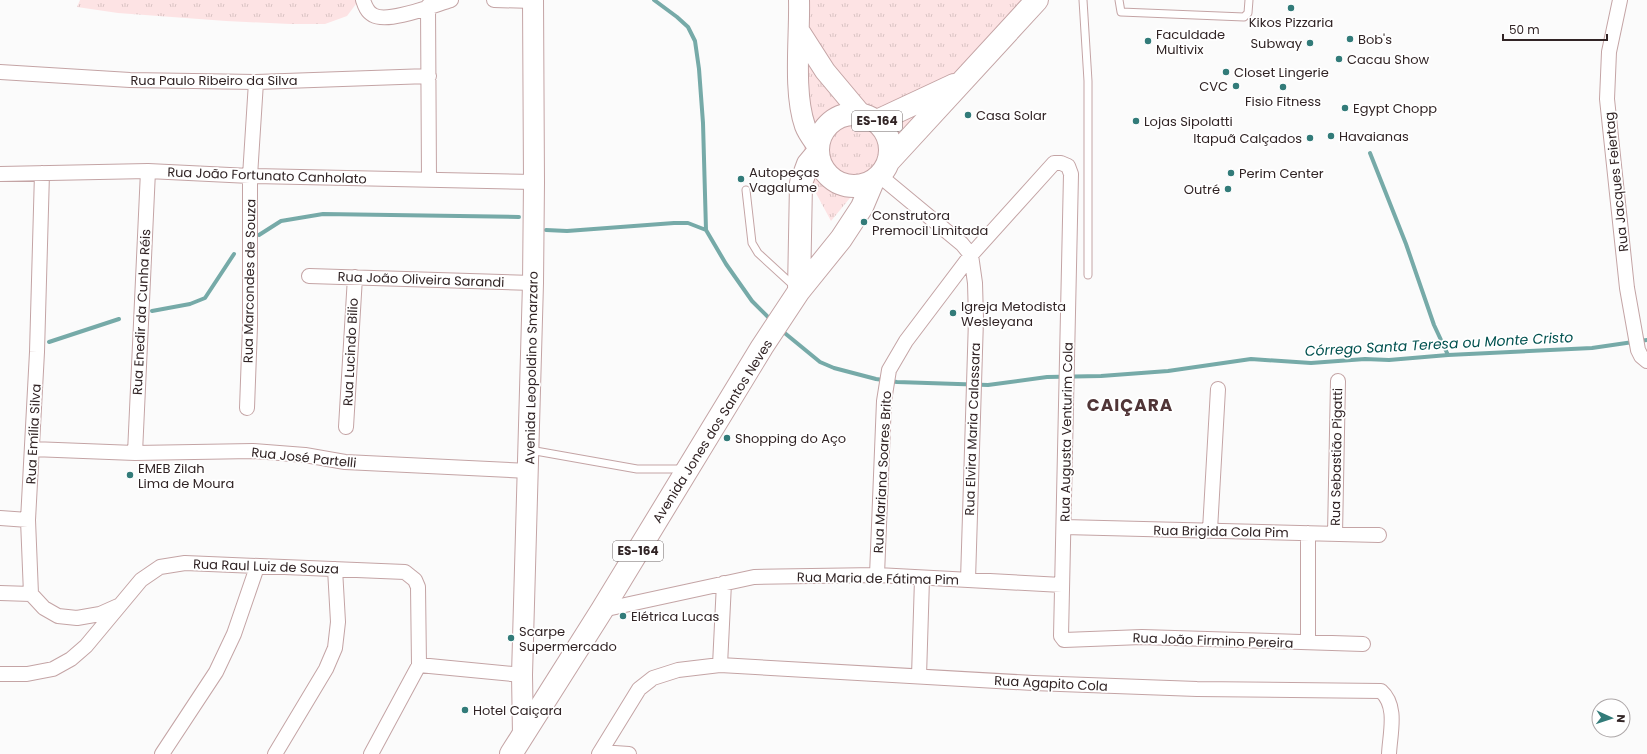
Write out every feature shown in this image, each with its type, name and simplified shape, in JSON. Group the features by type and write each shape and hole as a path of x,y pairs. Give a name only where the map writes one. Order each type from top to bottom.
{"highway":[{"name":"Avenida Jones dos Santos Neves","path":"881,172 1037,0"},
{"name":"Avenida Jones dos Santos Neves","path":"800,291 801,183 808,164 818,150 820,139 829,124 844,115 869,117 964,80"},
{"name":"Avenida Jones dos Santos Neves","path":"511,754 602,610 762,347 800,291 841,239 862,207 881,172 890,143 888,135 869,117"},
{"path":"818,150 821,165 826,172 839,183 857,186 881,172"}],"street":[{"path":"363,0 366,9 373,15 379,17 396,16 451,0"},
{"path":"494,0 533,0"},
{"name":"Avenida Leopoldino Smarzaro","path":"523,735 522,675 529,471 533,283 533,0"},
{"path":"799,0 799,86 801,108 805,127 818,150"},
{"name":"Rua Jacques Feiertag","path":"1620,0 1609,52 1607,99 1626,288 1638,350 1641,356 1647,361"},
{"path":"428,6 429,180"},
{"path":"800,32 825,70 869,117"},
{"name":"Rua Paulo Ribeiro da Silva","path":"0,72 130,80 256,82 429,76"},
{"name":"Rua Marcondes de Souza","path":"247,408 250,326 250,176 256,82"},
{"name":"Rua Mariana Soares Brito","path":"877,575 885,390 888,374 906,341 971,255 1054,163"},
{"name":"Rua Augusta Venturim Cola","path":"1054,163 1062,163 1068,166 1071,174 1064,527 1060,631 1064,640"},
{"name":"Rua João Fortunato Canholato","path":"0,174 148,171 250,176 534,182"},
{"name":"Rua Enedir da Cunha Réis","path":"135,453 148,171"},
{"path":"881,172 962,244 971,255"},
{"name":"Rua Emília Silva","path":"31,594 28,520 37,352 42,173"},
{"name":"Rua Elvira Maria Calassara","path":"968,580 975,290 971,255"},
{"name":"Rua João Oliveira Sarandi","path":"309,276 533,283"},
{"name":"Rua Lucindo Bilio","path":"346,427 355,277"},
{"name":"Rua Sebastião Pigatti","path":"1335,534 1338,381"},
{"path":"1210,530 1218,389"},
{"name":"Rua José Partelli","path":"32,449 135,453 253,451 305,455 345,462 529,471"},
{"path":"0,518 28,520"},
{"name":"Rua Brigida Cola Pim","path":"1064,527 1158,531 1210,530 1379,535"},
{"path":"1308,533 1308,642"},
{"name":"Rua Raul Luiz de Souza","path":"0,674 27,674 53,669 70,659 86,646 141,580 160,567 185,563 257,568 405,572 415,580 418,587 419,665"},
{"path":"162,754 216,672 234,634 257,568"},
{"path":"275,754 326,669 335,648 338,622 335,569"},
{"name":"Rua Maria de Fátima Pim","path":"602,610 754,577 877,575 922,579 1062,585"},
{"path":"919,676 922,579"},
{"path":"720,665 724,583"},
{"path":"0,593 31,594 44,608 58,616 77,618 100,614 122,604"},
{"name":"Rua João Firmino Pereira","path":"1064,640 1142,637 1363,644"},
{"path":"371,754 419,665 522,675"},
{"name":"Rua Agapito Cola","path":"600,753 639,689 653,678 678,670 720,665 1033,683 1189,688 1381,691 1387,696 1392,708 1389,754"},
{"path":"600,753 629,754"}],"lane":[{"path":"1084,0 1088,82 1088,275"},
{"path":"1119,0 1120,12 1244,17 1248,13 1249,0"},
{"path":"746,190 752,243 758,253 800,291"},
{"path":"529,450 637,469 688,469"}],"green space":[{"path":"80,0 359,0 347,16 325,24 290,24 118,13 77,7"},
{"path":"803,0 1027,0 998,28 934,96 831,221 804,171"}],"waterway":[{"name":"Córrego Santa Teresa ou Monte Cristo","path":"654,0 688,27 695,41 699,69 703,123 706,230 726,264 752,301 772,321"},
{"path":"1370,153 1406,244 1434,325 1448,355"},
{"path":"259,235 281,221 323,214 519,217"},
{"path":"546,230 567,231 674,223 688,223 706,230"},
{"path":"152,311 190,304 205,298 234,254"},
{"path":"49,342 119,319"},
{"name":"Córrego Santa Teresa ou Monte Cristo","path":"781,330 820,362 834,368 876,379 897,382 988,385 1047,377 1101,376 1168,371 1251,359 1311,363 1365,359 1389,360 1448,355 1592,348 1647,340"}],"place":[{"name":"Kikos Pizzaria","path":"1291,8"},
{"name":"Bob's","path":"1350,39"},
{"name":"Faculdade Multivix","path":"1148,41"},
{"name":"Subway","path":"1310,43"},
{"name":"Cacau Show","path":"1339,59"},
{"name":"Closet Lingerie","path":"1226,72"},
{"name":"CVC","path":"1236,86"},
{"name":"Fisio Fitness","path":"1283,87"},
{"name":"Egypt Chopp","path":"1345,108"},
{"name":"Casa Solar","path":"968,115"},
{"name":"Lojas Sipolatti","path":"1136,121"},
{"name":"Havaianas","path":"1331,136"},
{"name":"Itapuã Calçados","path":"1310,138"},
{"name":"Perim Center","path":"1231,173"},
{"name":"Autopeças Vagalume","path":"741,179"},
{"name":"Outré","path":"1228,189"},
{"name":"Construtora Premocil Limitada","path":"864,222"},
{"name":"Igreja Metodista Wesleyana","path":"953,313"},
{"name":"Shopping do Aço","path":"727,438"},
{"name":"EMEB Zilah Lima de Moura","path":"130,475"},
{"name":"Elétrica Lucas","path":"623,616"},
{"name":"Scarpe Supermercado","path":"511,638"},
{"name":"Hotel Caiçara","path":"465,710"}],"district":[{"name":"CAIÇARA","path":"1130,405"}]}
